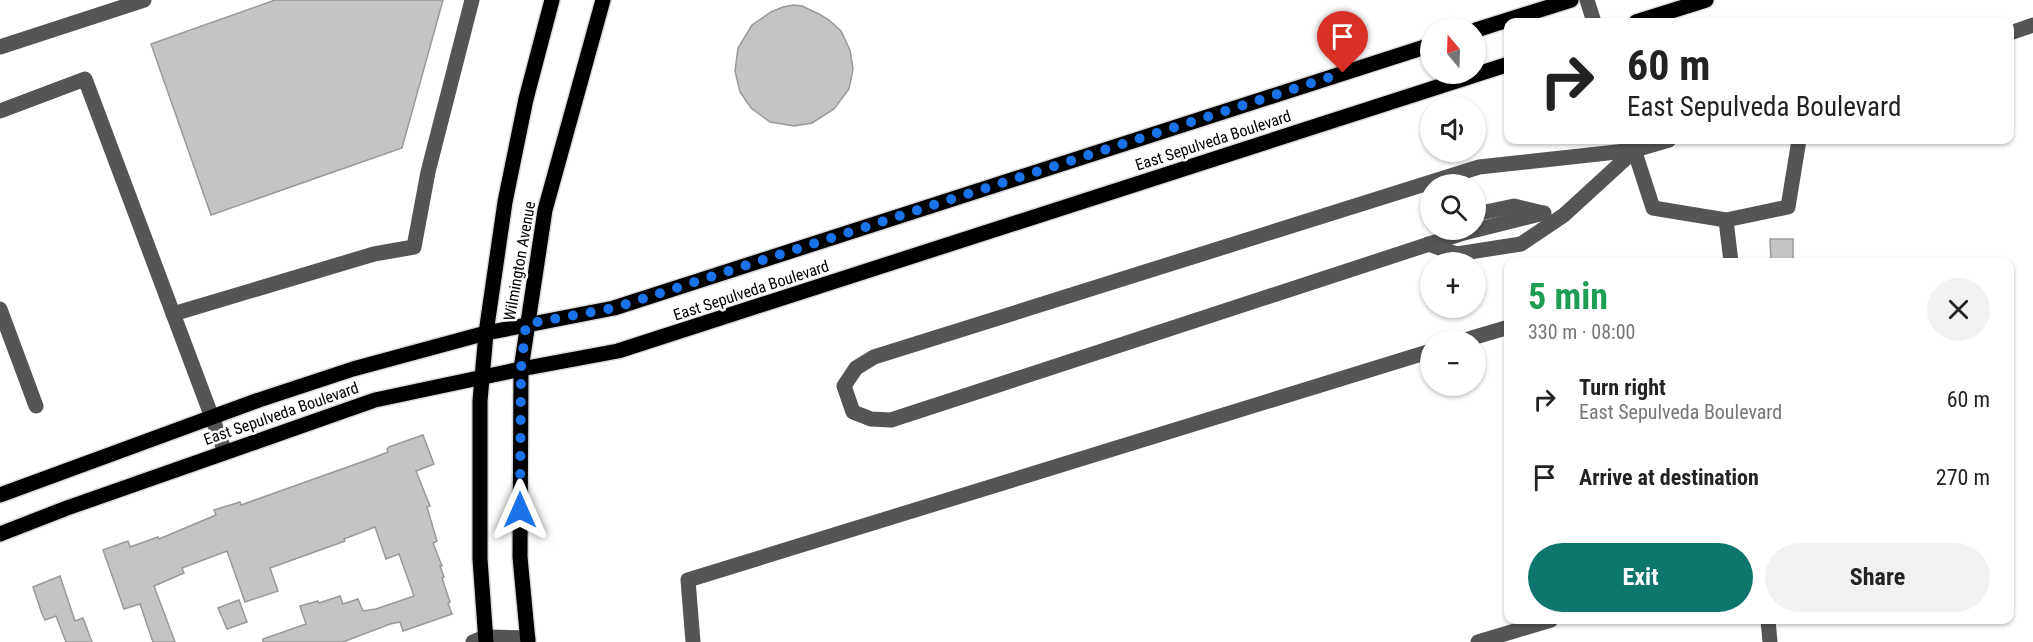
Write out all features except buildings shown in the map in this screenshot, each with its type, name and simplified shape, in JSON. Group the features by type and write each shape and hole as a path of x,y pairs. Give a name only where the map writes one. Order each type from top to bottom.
{"main road":[{"name":"Wilmington Avenue","path":"481,640 480,401 486,333 505,202 526,99 552,0"},
{"name":"Wilmington Avenue","path":"528,640 520,557 521,369 526,324 545,210 603,0"},
{"path":"1514,18 1571,0"},
{"path":"1649,18 1706,0"},
{"path":"1486,27 1504,21"},
{"name":"East Sepulveda Boulevard","path":"0,495 212,417 353,369 486,333 614,308 1420,49"},
{"name":"East Sepulveda Boulevard","path":"0,534 67,508 375,400 618,351 1504,66"}],"street":[{"path":"0,47 144,0"},
{"path":"173,315 374,254 414,248 428,172 472,0"},
{"path":"1587,0 1593,18"},
{"path":"2014,32 2033,25"},
{"path":"0,111 85,79 225,452"},
{"path":"1633,145 1653,208 1726,220 1788,207 1798,144"},
{"path":"1428,244 1457,254 1521,244 1564,215 1633,145"},
{"path":"1544,213 1428,244 891,420 872,419 853,412 844,386 856,368 874,357 1479,167 1633,145"},
{"path":"1486,212 1515,206 1564,215"},
{"path":"1726,220 1726,258"},
{"path":"1428,244 1433,240"},
{"path":"0,309 36,406"},
{"path":"1486,334 1504,328"},
{"path":"693,642 688,580 1420,354"},
{"path":"1479,642 1538,624"},
{"path":"1768,624 1770,642"},
{"path":"481,640 528,640"}],"route":[{"path":"520,510 521,369 526,324 614,308 1343,73"}]}
